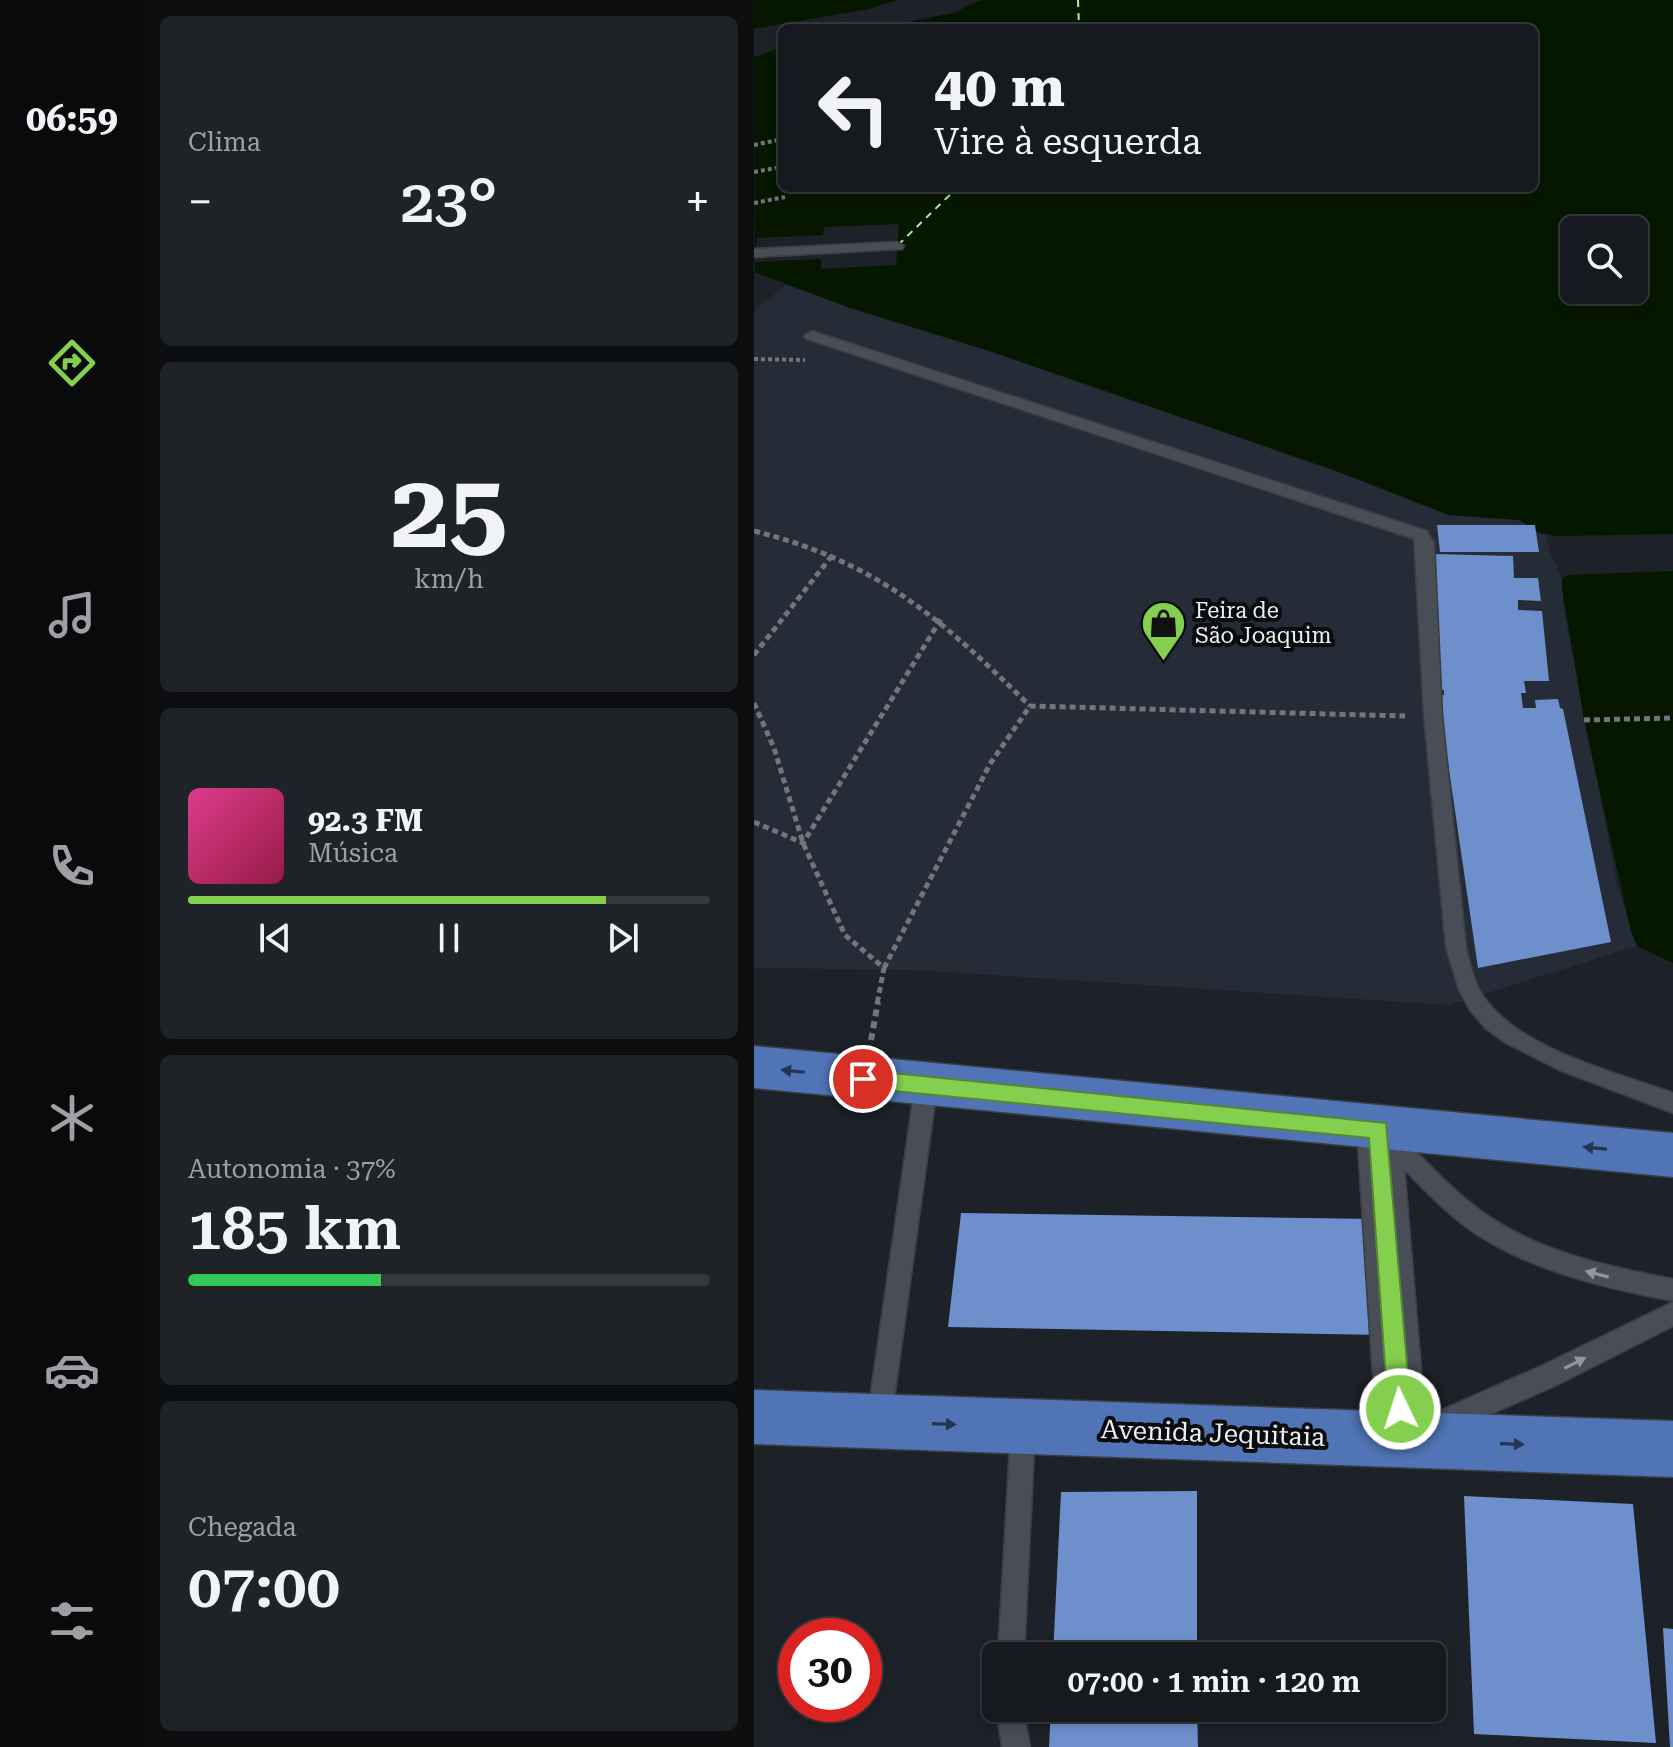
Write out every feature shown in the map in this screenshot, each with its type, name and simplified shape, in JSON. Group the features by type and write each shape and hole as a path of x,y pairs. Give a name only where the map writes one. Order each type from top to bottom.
{"main road":[{"path":"754,1067 926,1086 1673,1155"},
{"name":"Avenida Jequitaia","path":"754,1417 1673,1449"}],"street":[{"path":"1379,1129 1402,1440"}],"lane":[{"path":"754,253 897,246"},
{"path":"812,336 1421,535 1425,543 1433,716 1456,947 1463,978 1479,1007 1502,1031 1529,1047 1673,1103"},
{"path":"879,1421 926,1086"},
{"path":"1379,1129 1483,1225 1551,1260 1598,1276 1673,1290"},
{"path":"1402,1440 1548,1376 1673,1314"},
{"path":"1012,1642 1023,1426"},
{"path":"1012,1722 1016,1747"}],"path":[{"path":"754,145 778,140"},
{"path":"754,172 778,168"},
{"path":"754,203 785,197"},
{"path":"754,531 834,553 894,587 941,619 1030,706 1433,716"},
{"path":"754,655 834,553"},
{"path":"803,843 941,619"},
{"path":"754,703 774,748 803,843 845,935 884,968"},
{"path":"863,1079 884,968 990,764 1030,706"},
{"path":"1584,720 1673,718"},
{"path":"754,822 803,843"}],"shaded area":[{"path":"754,0 897,0 870,9 754,29"},
{"path":"981,0 1673,0 1673,534 1557,536 1539,533 1519,520 1449,515 1336,471 989,351 850,308 755,272 754,57 778,48 778,192 1538,192 1538,24 899,24 953,13"},
{"name":"Feira de São Joaquim","path":"786,285 989,351 1336,471 1449,515 1519,520 1547,536 1549,550 1562,578 1563,605 1617,884 1637,946 1449,1005 915,970 754,968 754,311"},
{"path":"1673,571 1673,963 1637,946 1631,932 1584,720 1562,578 1568,575"}],"pier":[{"path":"901,0 871,13 807,24 783,24 870,9"},
{"path":"778,25 778,29 754,33 754,29"},
{"path":"899,224 896,265 821,269 821,259 754,262 757,238 823,235 824,227"}],"building":[{"path":"1437,525 1535,525 1539,552 1440,552"},
{"path":"1432,554 1513,556 1514,578 1538,578 1541,601 1518,600 1518,610 1542,611 1549,681 1524,681 1526,693 1521,693 1523,708 1536,708 1535,700 1558,699 1563,709 1611,942 1478,968 1440,708 1435,695 1444,695 1444,690 1439,690"},
{"path":"961,1213 1377,1219 1382,1335 948,1327"},
{"path":"1197,1491 1197,1642 1054,1642 1061,1492"},
{"path":"1464,1496 1633,1504 1656,1743 1474,1734"},
{"path":"1663,1628 1673,1629 1673,1747 1670,1747"},
{"path":"1050,1722 1197,1722 1198,1747 1049,1747"}],"ferry route":[{"path":"1078,0 1079,24"},
{"path":"898,245 953,192"}],"place":[{"name":"Feira de São Joaquim","path":"1164,662"}],"route":[{"path":"863,1079 1379,1129 1400,1409"}]}
